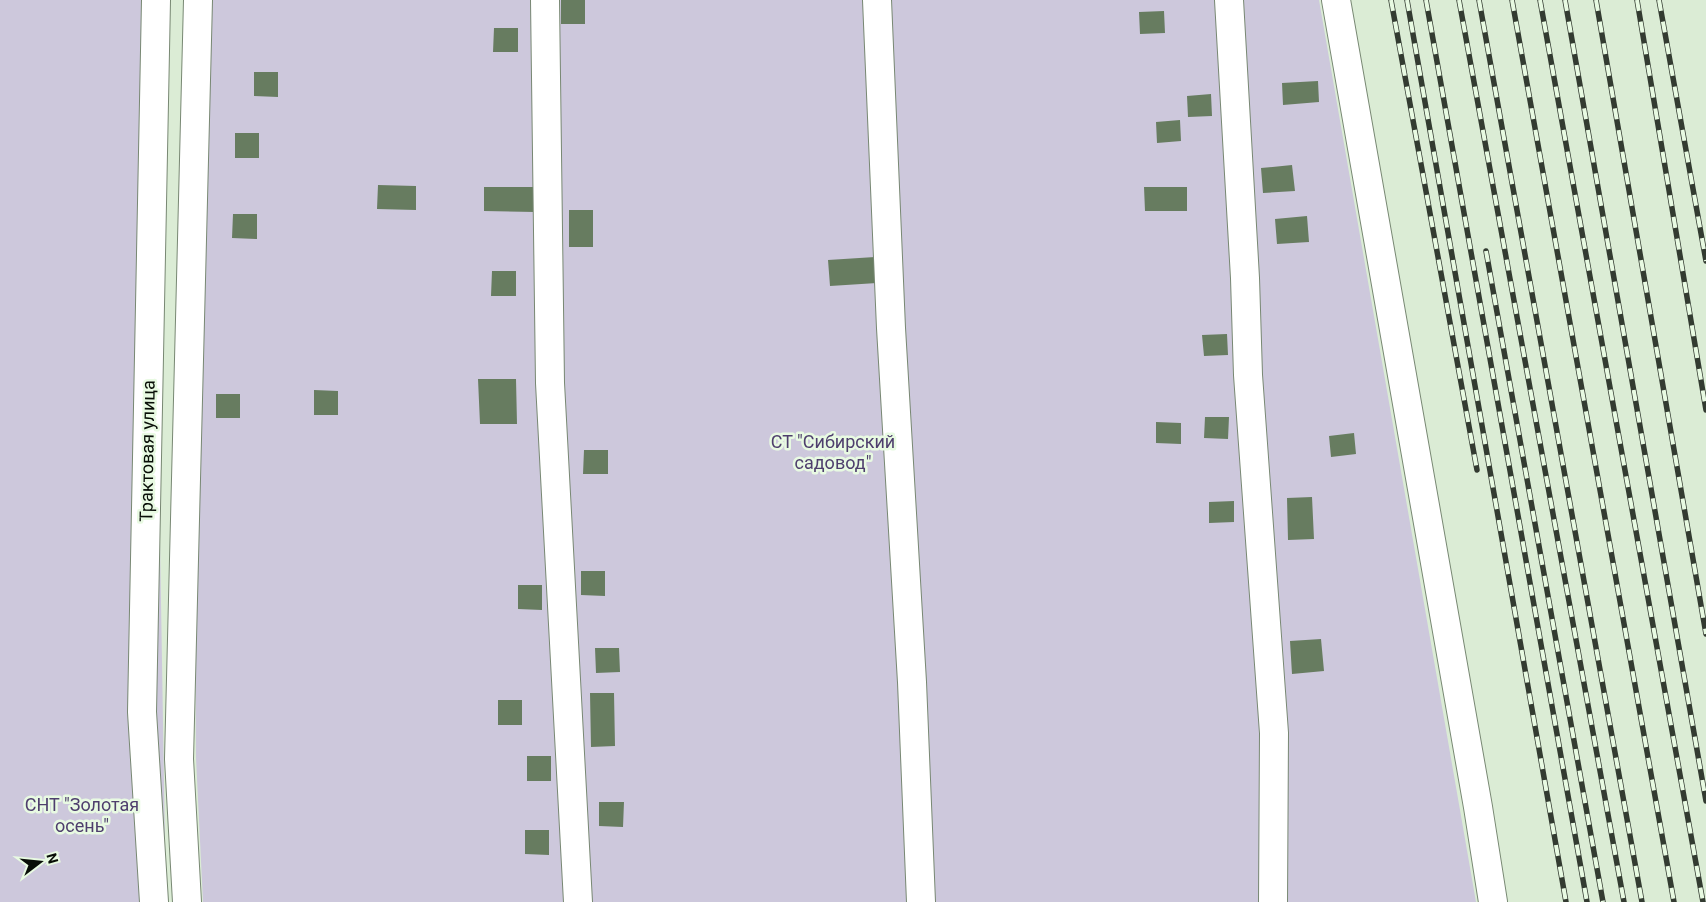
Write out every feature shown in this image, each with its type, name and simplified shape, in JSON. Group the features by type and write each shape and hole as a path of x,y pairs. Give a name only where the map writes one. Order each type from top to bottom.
{"street":[{"name":"Трактовая улица","path":"154,902 142,712 156,0"},
{"path":"187,902 179,759 198,0"},
{"path":"545,0 550,383 578,902"},
{"path":"877,0 891,328 912,682 921,902"},
{"path":"1230,0 1245,278 1248,375 1274,733 1273,902"},
{"path":"1336,0 1478,807 1493,902"}],"green space":[{"name":"СНТ \"Золотая осень\"","path":"0,0 151,0 166,902 0,902"},
{"name":"СТ \"Сибирский садовод\"","path":"191,0 1319,0 1476,902 203,902 196,758"}],"building":[{"path":"561,0 585,0 585,24 561,24"},
{"path":"1164,11 1165,33 1140,34 1139,12"},
{"path":"494,28 518,28 518,52 493,52"},
{"path":"254,72 278,72 278,97 254,96"},
{"path":"1318,81 1319,102 1283,105 1282,83"},
{"path":"1211,94 1212,116 1188,117 1187,96"},
{"path":"1180,120 1181,141 1157,143 1156,122"},
{"path":"235,133 259,133 259,158 235,158"},
{"path":"1292,165 1295,191 1263,193 1261,168"},
{"path":"378,185 416,186 416,210 377,209"},
{"path":"484,187 535,187 535,212 484,211"},
{"path":"1144,187 1187,187 1187,211 1145,211"},
{"path":"569,210 593,210 593,247 569,247"},
{"path":"233,214 257,214 257,239 232,238"},
{"path":"1307,216 1309,242 1277,244 1275,219"},
{"path":"875,257 877,283 830,286 828,260"},
{"path":"492,271 516,271 516,296 491,296"},
{"path":"1227,334 1228,355 1204,356 1202,335"},
{"path":"478,379 516,379 517,424 480,424"},
{"path":"314,390 338,391 338,415 314,415"},
{"path":"216,394 240,394 240,418 216,418"},
{"path":"1205,417 1229,417 1228,439 1204,438"},
{"path":"1156,422 1181,423 1181,444 1156,443"},
{"path":"1354,433 1356,454 1331,457 1329,436"},
{"path":"584,450 608,450 608,474 583,474"},
{"path":"1312,497 1314,539 1288,540 1287,498"},
{"path":"1234,501 1234,522 1209,523 1209,502"},
{"path":"581,571 605,571 605,596 581,595"},
{"path":"518,585 542,585 542,610 518,609"},
{"path":"1321,639 1324,671 1292,674 1290,641"},
{"path":"595,648 619,648 620,672 596,673"},
{"path":"590,693 614,693 615,746 591,747"},
{"path":"498,700 522,700 522,725 498,725"},
{"path":"527,756 551,756 551,781 527,781"},
{"path":"599,802 624,802 623,827 599,826"},
{"path":"525,830 549,830 549,855 525,854"}],"railway":[{"path":"1391,0 1477,470"},
{"path":"1407,0 1566,902"},
{"path":"1426,0 1587,902"},
{"path":"1459,0 1624,902"},
{"path":"1479,0 1642,902"},
{"path":"1512,0 1674,902"},
{"path":"1540,0 1703,902"},
{"path":"1565,0 1706,801"},
{"path":"1596,0 1706,634"},
{"path":"1637,0 1706,410"},
{"path":"1659,0 1706,261"},
{"path":"1486,251 1603,902"}]}
